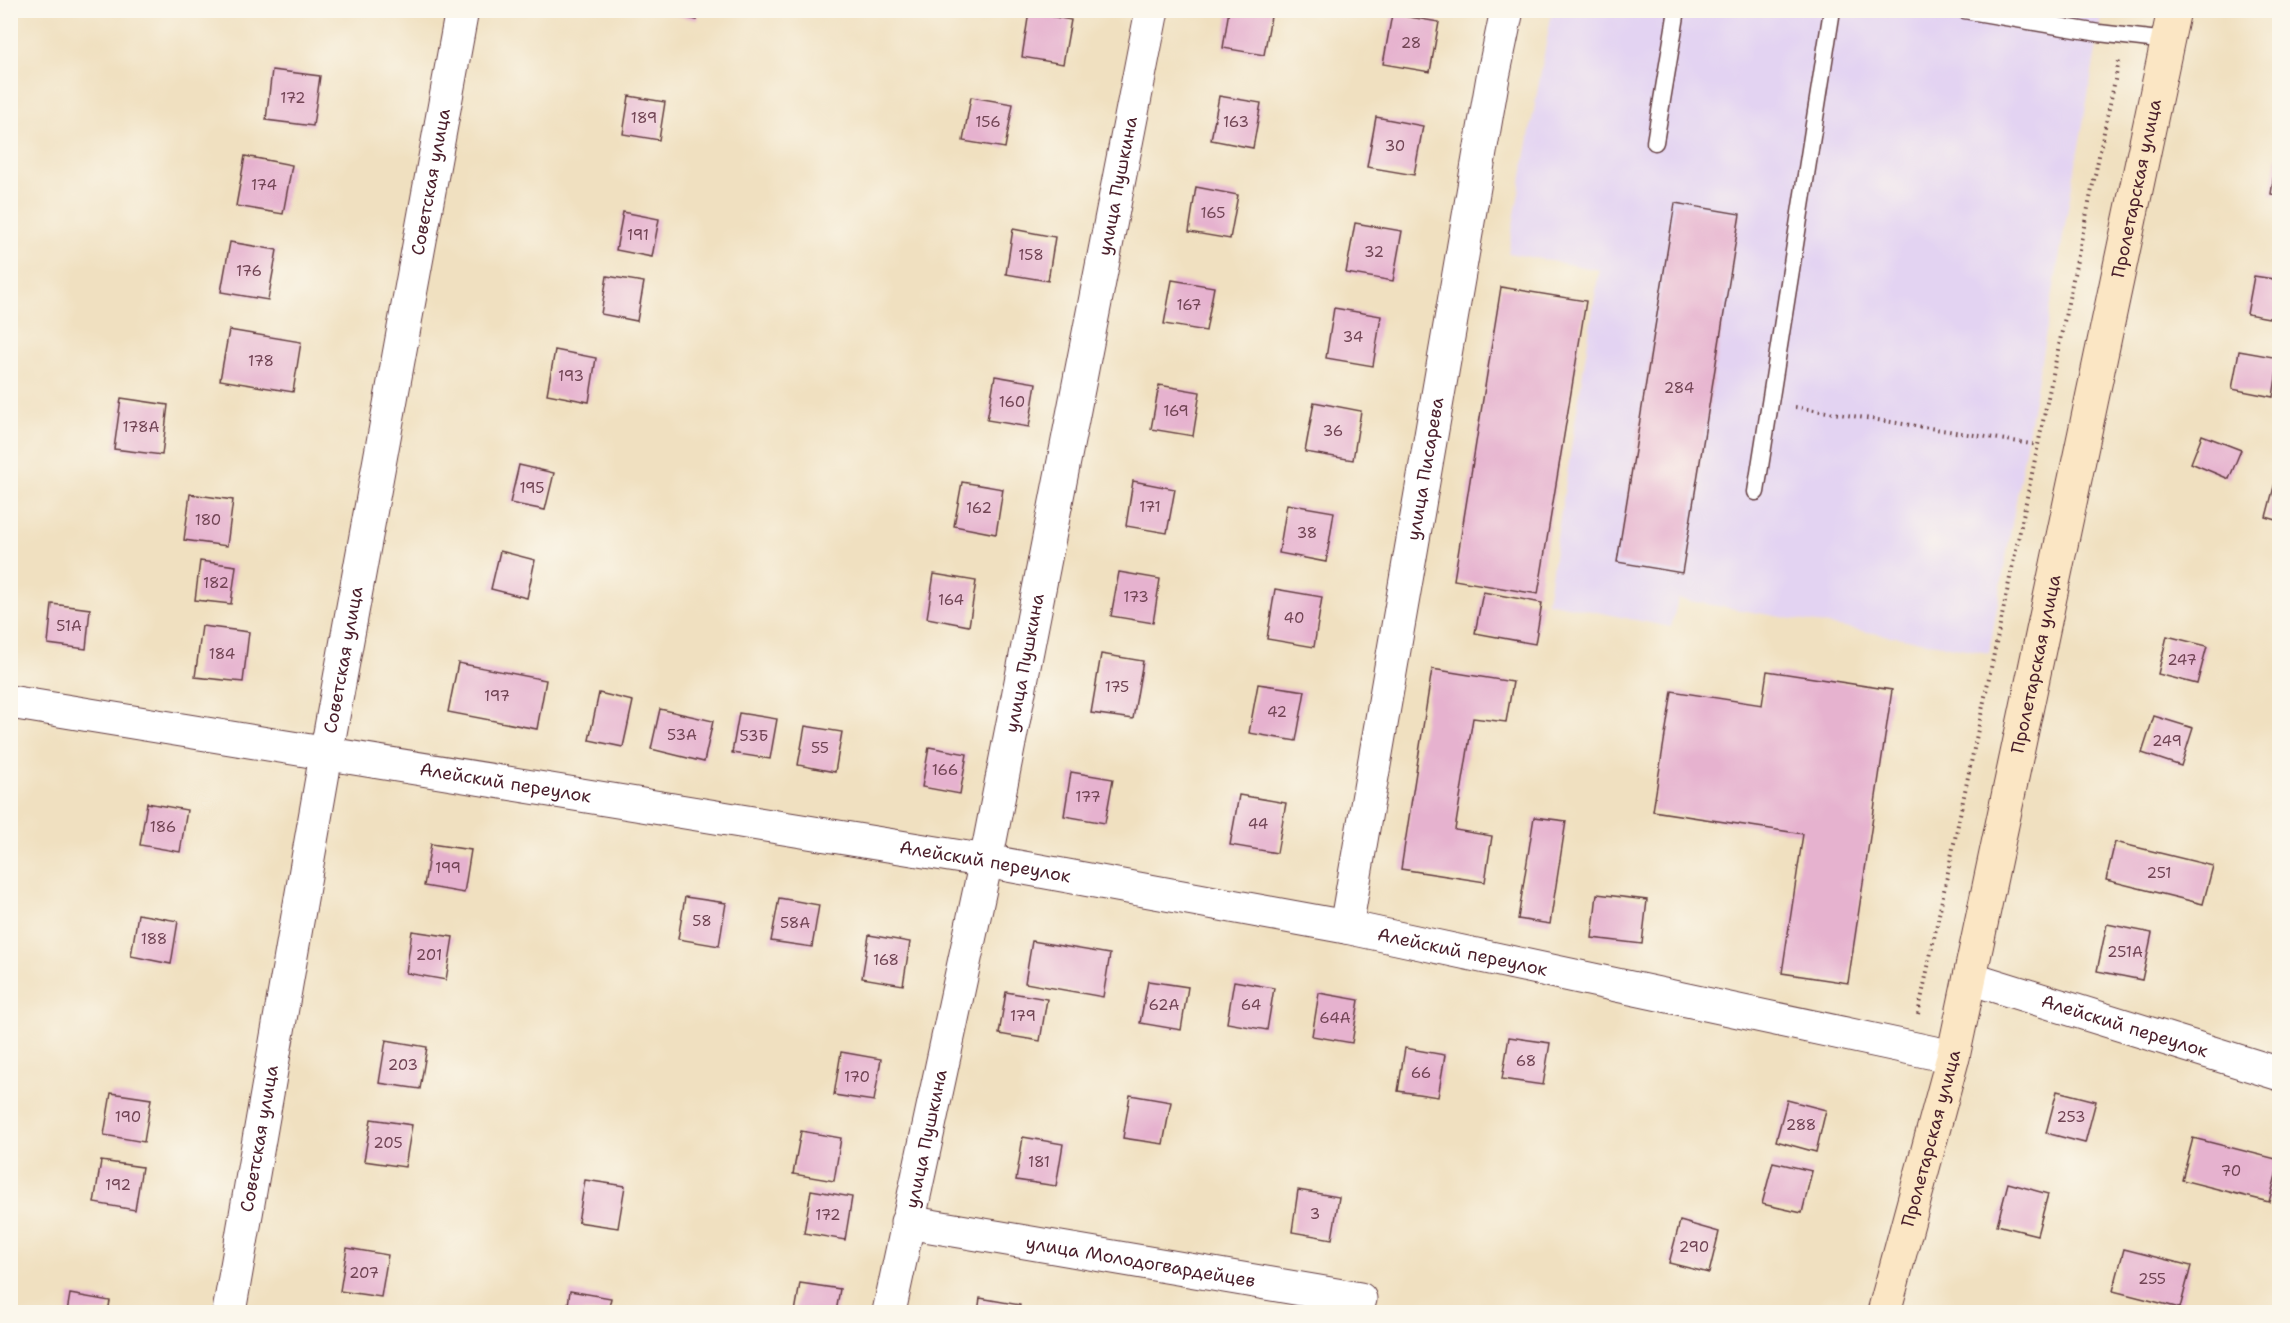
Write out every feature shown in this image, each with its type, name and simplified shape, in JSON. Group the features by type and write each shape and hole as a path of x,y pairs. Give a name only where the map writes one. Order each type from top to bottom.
{"main road":[{"name":"Пролетарская улица","path":"1884,1312 1953,1057 2170,26"}],"street":[{"name":"Советская улица","path":"229,1312 326,754 462,10"},
{"name":"улица Пушкина","path":"889,1312 986,861 1152,10"},
{"name":"улица Писарева","path":"1346,927 1493,77 1507,10"},
{"name":"Алейский переулок","path":"10,702 986,861 1346,927 1953,1057"},
{"name":"Алейский переулок","path":"1970,978 2280,1074"},
{"name":"улица Молодогвардейцев","path":"907,1222 1360,1299 1356,1312"}],"lane":[{"path":"1655,142 1677,10"},
{"path":"1756,492 1832,10"},
{"path":"1964,10 2124,36 2170,26"}],"path":[{"path":"1911,1048 2124,36"},
{"path":"1770,403 2038,445"}],"shaded area":[{"path":"1552,11 2103,11 1989,653 1678,599 1671,627 1547,602 1599,270 1508,253"}],"building":[{"path":"653,10 698,10 697,20"},
{"path":"1071,10 1095,10 1094,16"},
{"path":"1229,10 1272,11 1264,55 1223,48"},
{"path":"1029,12 1071,20 1063,64 1022,57"},
{"path":"1392,14 1439,22 1430,72 1383,64"},
{"path":"272,70 320,76 313,126 266,120"},
{"path":"629,96 665,102 659,140 623,134"},
{"path":"1219,96 1261,103 1253,148 1211,140"},
{"path":"971,97 1013,104 1005,148 963,141"},
{"path":"1376,117 1423,126 1414,175 1367,167"},
{"path":"245,156 292,165 283,214 236,206"},
{"path":"2277,156 2280,156 2280,196 2271,194"},
{"path":"1196,187 1238,195 1230,239 1189,232"},
{"path":"1675,203 1740,214 1682,573 1617,562"},
{"path":"623,212 659,219 652,257 616,250"},
{"path":"1355,223 1402,231 1393,281 1346,273"},
{"path":"1013,229 1055,237 1048,281 1006,274"},
{"path":"230,242 277,250 268,300 221,292"},
{"path":"607,276 644,282 637,321 601,314"},
{"path":"2254,276 2280,280 2280,320 2247,314"},
{"path":"1172,280 1214,287 1206,331 1164,324"},
{"path":"1501,287 1586,301 1538,594 1454,580"},
{"path":"1334,308 1381,316 1373,366 1326,358"},
{"path":"229,330 301,342 293,392 220,380"},
{"path":"555,350 596,358 589,402 547,394"},
{"path":"2239,351 2279,358 2273,397 2232,389"},
{"path":"995,376 1036,383 1029,427 987,420"},
{"path":"1159,385 1200,392 1193,436 1151,429"},
{"path":"121,398 168,405 162,455 114,449"},
{"path":"1314,402 1361,411 1353,460 1305,452"},
{"path":"2202,435 2241,450 2229,479 2191,463"},
{"path":"519,465 554,473 545,510 510,503"},
{"path":"2276,479 2280,480 2280,521 2266,517"},
{"path":"1133,481 1175,489 1167,533 1126,526"},
{"path":"962,482 1003,489 996,534 954,526"},
{"path":"190,494 233,500 227,546 184,540"},
{"path":"1287,504 1334,512 1326,562 1279,553"},
{"path":"500,551 535,560 527,598 491,589"},
{"path":"200,561 236,566 231,604 195,600"},
{"path":"1119,572 1160,579 1153,623 1111,616"},
{"path":"934,574 976,581 969,626 927,618"},
{"path":"1275,589 1322,597 1314,647 1267,639"},
{"path":"1483,592 1542,603 1535,644 1475,633"},
{"path":"52,604 90,609 86,649 48,644"},
{"path":"202,626 249,632 243,682 195,677"},
{"path":"2167,636 2207,646 2197,684 2158,674"},
{"path":"1101,654 1143,661 1133,719 1091,713"},
{"path":"458,663 546,680 537,729 448,712"},
{"path":"1432,669 1513,682 1506,722 1473,718 1455,830 1492,836 1485,882 1401,869"},
{"path":"1767,671 1892,690 1848,983 1782,973 1803,834 1653,811 1672,691 1762,705"},
{"path":"1258,684 1305,691 1296,741 1249,733"},
{"path":"599,693 633,701 623,747 589,740"},
{"path":"660,709 713,721 704,762 651,749"},
{"path":"739,713 777,719 770,759 732,753"},
{"path":"2154,716 2193,728 2181,766 2142,753"},
{"path":"805,726 842,732 835,772 798,765"},
{"path":"929,747 967,754 960,794 922,787"},
{"path":"1071,772 1113,779 1105,823 1064,816"},
{"path":"1239,795 1286,803 1277,853 1230,845"},
{"path":"147,803 187,810 180,852 140,845"},
{"path":"1534,817 1566,821 1550,924 1518,919"},
{"path":"2115,842 2213,866 2203,904 2106,880"},
{"path":"431,844 471,850 464,893 424,886"},
{"path":"1597,894 1647,900 1642,944 1592,938"},
{"path":"685,897 726,903 719,946 678,939"},
{"path":"779,898 819,905 812,947 771,941"},
{"path":"138,914 178,921 171,964 131,956"},
{"path":"2107,924 2152,933 2142,980 2097,971"},
{"path":"412,931 453,937 446,980 406,973"},
{"path":"869,935 910,942 903,985 862,978"},
{"path":"1032,941 1110,954 1103,997 1025,983"},
{"path":"1148,981 1188,987 1181,1030 1140,1023"},
{"path":"1234,981 1274,988 1267,1030 1227,1023"},
{"path":"1006,992 1047,999 1040,1041 999,1034"},
{"path":"1319,993 1359,1000 1352,1043 1312,1036"},
{"path":"1509,1037 1550,1043 1543,1085 1502,1079"},
{"path":"386,1040 427,1047 420,1089 379,1083"},
{"path":"1405,1048 1445,1055 1438,1097 1398,1091"},
{"path":"841,1052 881,1059 874,1101 834,1095"},
{"path":"2057,1091 2096,1101 2085,1143 2046,1133"},
{"path":"111,1093 151,1099 144,1142 104,1135"},
{"path":"1130,1095 1171,1102 1163,1144 1123,1138"},
{"path":"1787,1100 1826,1110 1816,1152 1776,1141"},
{"path":"371,1119 412,1125 405,1167 364,1161"},
{"path":"801,1131 841,1138 834,1181 793,1174"},
{"path":"1023,1137 1063,1144 1056,1186 1016,1180"},
{"path":"2193,1138 2280,1160 2269,1202 2182,1180"},
{"path":"101,1161 142,1167 135,1210 94,1203"},
{"path":"1773,1162 1812,1171 1802,1213 1762,1204"},
{"path":"585,1180 625,1186 618,1228 578,1222"},
{"path":"2008,1183 2048,1194 2037,1235 1997,1225"},
{"path":"811,1190 852,1197 845,1240 804,1233"},
{"path":"1298,1190 1339,1197 1332,1239 1292,1232"},
{"path":"1680,1221 1719,1232 1709,1273 1669,1263"},
{"path":"347,1248 388,1255 381,1297 340,1291"},
{"path":"2124,1249 2191,1266 2180,1308 2113,1291"},
{"path":"800,1283 840,1289 836,1312 795,1312"},
{"path":"570,1291 611,1298 608,1312 567,1312"},
{"path":"70,1294 110,1301 108,1312 67,1312"},
{"path":"980,1298 1020,1305 1019,1312 978,1312"}]}
